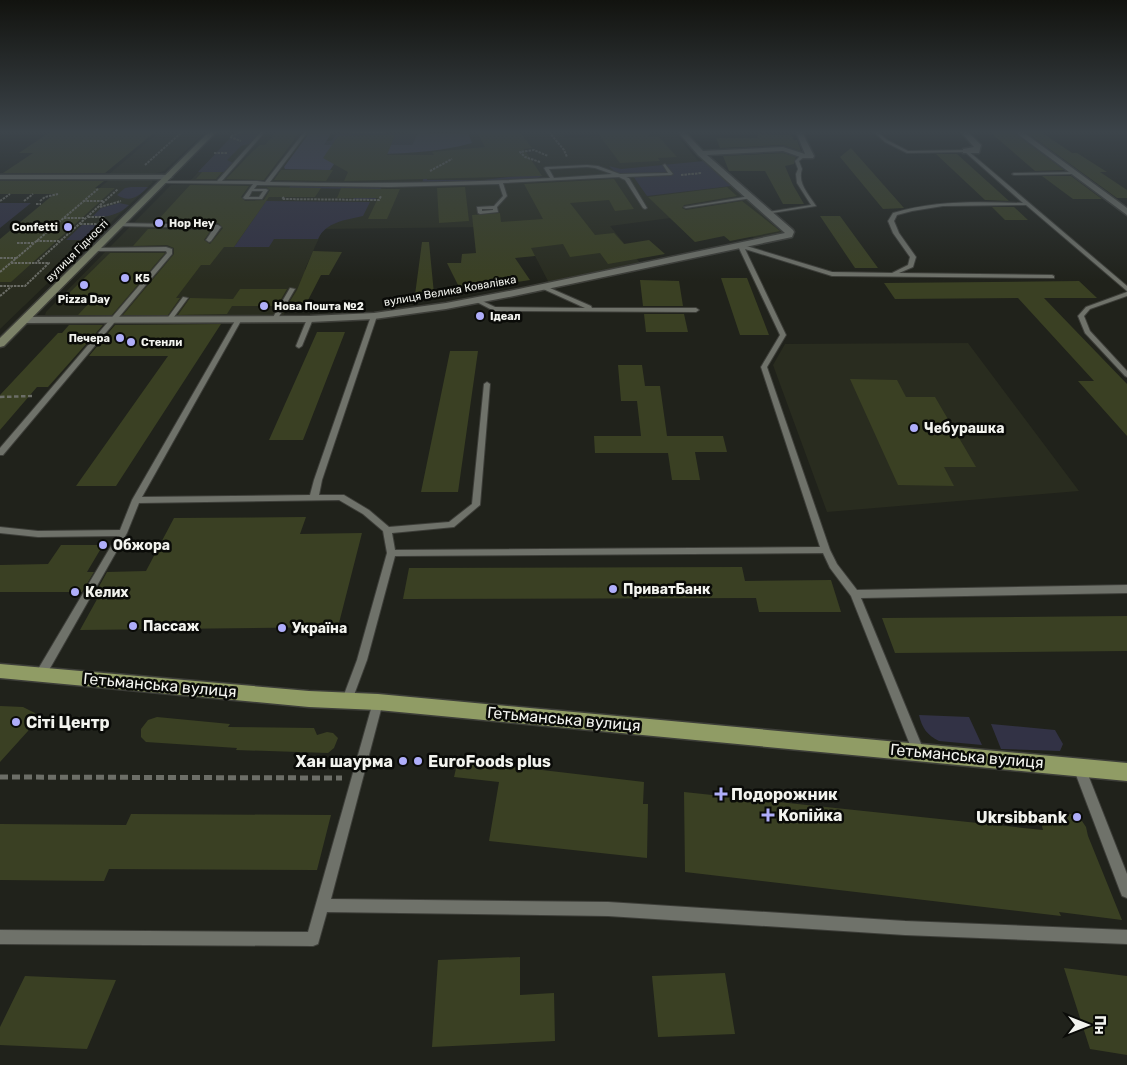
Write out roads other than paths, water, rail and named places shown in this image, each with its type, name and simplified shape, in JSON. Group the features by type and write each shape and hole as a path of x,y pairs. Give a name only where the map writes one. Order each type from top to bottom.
{"highway":[{"name":"Гетьманська вулиця","path":"0,671 309,699 378,702 1127,772"}],"main road":[{"name":"вулиця Гідності","path":"0,344 163,182"}],"street":[{"path":"733,182 768,214"},
{"path":"1086,182 1127,212"},
{"name":"вулиця Велика Ковалівка","path":"24,320 239,320 374,316 544,287 789,235 790,232 768,214"}],"lane":[{"path":"211,182 388,185 518,182"},
{"path":"251,190 257,182"},
{"path":"629,182 645,208"},
{"path":"768,214 814,206 799,182"},
{"path":"1001,182 1127,289"},
{"path":"495,207 505,196 501,183"},
{"path":"686,207 750,197"},
{"path":"893,274 911,266 913,256 896,233 892,222 895,214 914,207 945,204 1026,204"},
{"path":"119,225 218,227 209,240"},
{"path":"741,246 832,274 1052,277"},
{"path":"741,246 783,336 764,367 826,550 833,566 855,594 918,752"},
{"path":"0,453 170,253 170,250 95,249"},
{"path":"544,287 594,309"},
{"path":"275,319 292,289"},
{"path":"1127,294 1088,308 1081,316 1087,332 1127,375"},
{"path":"169,320 185,298"},
{"path":"476,300 494,309 696,310"},
{"path":"314,497 318,480 374,316"},
{"path":"299,346 310,319"},
{"path":"41,674 123,533 136,500 239,320"},
{"path":"387,530 451,525 476,504 487,384"},
{"path":"136,500 341,497 366,512 387,530 391,553 362,660 347,700"},
{"path":"0,530 38,534 123,533"},
{"path":"391,553 826,550"},
{"path":"855,594 1127,589"},
{"path":"0,937 313,939 378,702"},
{"path":"1079,767 1127,891"},
{"path":"323,905 608,908 905,928 1127,937"}],"place":[{"name":"Hop Hey","path":"159,223"},
{"name":"Confetti","path":"68,227"},
{"name":"К5","path":"125,278"},
{"name":"Pizza Day","path":"84,285"},
{"name":"Нова Пошта №2","path":"264,306"},
{"name":"Ідеал","path":"480,316"},
{"name":"Печера","path":"120,338"},
{"name":"Стенли","path":"131,342"},
{"name":"Чебурашка","path":"914,428"},
{"name":"Обжора","path":"103,545"},
{"name":"ПриватБанк","path":"613,589"},
{"name":"Келих","path":"75,592"},
{"name":"Пассаж","path":"133,626"},
{"name":"Україна","path":"282,628"},
{"name":"Сіті Центр","path":"16,722"},
{"name":"Хан шаурма","path":"403,761"},
{"name":"EuroFoods plus","path":"418,761"},
{"name":"Подорожник","path":"721,794"},
{"name":"Копійка","path":"768,815"},
{"name":"Ukrsibbank","path":"1077,817"}]}
